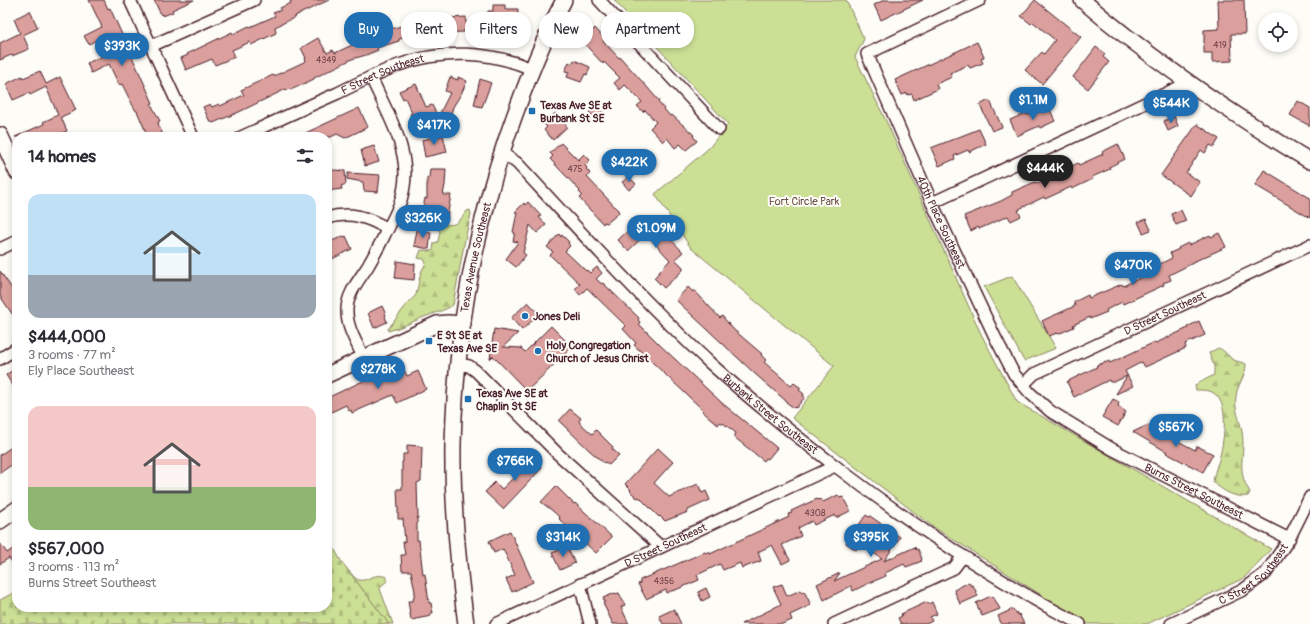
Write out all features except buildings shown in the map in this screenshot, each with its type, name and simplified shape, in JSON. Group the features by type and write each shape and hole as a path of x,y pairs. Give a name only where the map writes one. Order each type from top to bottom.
{"main road":[{"name":"Texas Avenue Southeast","path":"466,624 457,555 453,444 458,364 470,278 484,216 517,107 532,69 564,0"},
{"path":"1082,0 1115,28 1188,83 1217,103 1310,161"},
{"path":"0,135 12,161"},
{"path":"332,372 438,324 463,324"},
{"path":"0,521 12,513"}],"street":[{"path":"130,0 191,132"},
{"path":"151,46 254,0"},
{"path":"599,0 719,129"},
{"name":"40th Place Southeast","path":"980,0 867,54 932,203 1007,362 1023,385"},
{"name":"F Street Southeast","path":"252,132 371,77 400,65 429,57 455,54 491,56 516,62 532,69"},
{"path":"363,357 348,319 348,302 401,203 405,169 395,131 371,77"},
{"path":"932,203 1188,83"},
{"name":"Burbank Street Southeast","path":"502,153 518,163 636,291 711,364 783,425 834,466 963,556 1080,624"},
{"path":"332,217 351,214 374,220 388,228"},
{"path":"0,249 12,243"},
{"name":"D Street Southeast","path":"1023,385 1034,374 1310,245"},
{"path":"0,359 12,351"},
{"path":"458,364 469,366 476,371 558,454 661,546"},
{"name":"Burns Street Southeast","path":"1023,385 1050,411 1112,449 1289,539"},
{"name":"D Street Southeast","path":"496,624 834,466"},
{"name":"C Street Southeast","path":"1171,624 1243,590 1252,585 1266,573 1289,539 1310,497"},
{"path":"834,624 954,568 963,556"},
{"path":"580,584 590,624"}],"green space":[{"name":"Fort Circle Park","path":"614,0 846,0 864,39 855,57 888,125 981,334 1017,402 1271,549 1244,578 1147,624 1087,624 932,526 792,418 834,366 691,248 655,194 709,148 728,124 658,48 694,48 694,12 625,12"},
{"path":"470,210 471,214 453,305 402,327 388,331 408,303 416,295 421,272 426,263 424,259 418,258 421,250 432,251 434,243 438,242 440,231 437,228 429,226 429,223 432,220 448,225 452,224 459,221 467,211"},
{"path":"1012,276 1056,348 1024,361 984,287"},
{"path":"1218,348 1223,350 1234,360 1246,364 1245,373 1237,392 1236,410 1243,440 1242,469 1243,477 1250,492 1248,496 1233,495 1213,482 1222,445 1224,411 1218,397 1210,391 1196,390 1195,385 1214,375 1214,366 1209,353"},
{"path":"332,545 341,561 389,624 0,624 0,600 12,594 12,612 332,612"},
{"path":"332,548 352,575 359,580 365,580 374,576 387,577 387,581 381,586 380,589 393,624 298,624 318,612 332,612"}],"place":[{"name":"Texas Ave SE at Burbank St SE","path":"532,111"},
{"name":"Jones Deli","path":"525,316"},
{"name":"E St SE at Texas Ave SE","path":"429,341"},
{"name":"Holy Congregation Church of Jesus Christ","path":"538,351"},
{"name":"Texas Ave SE at Chaplin St SE","path":"468,399"}]}
